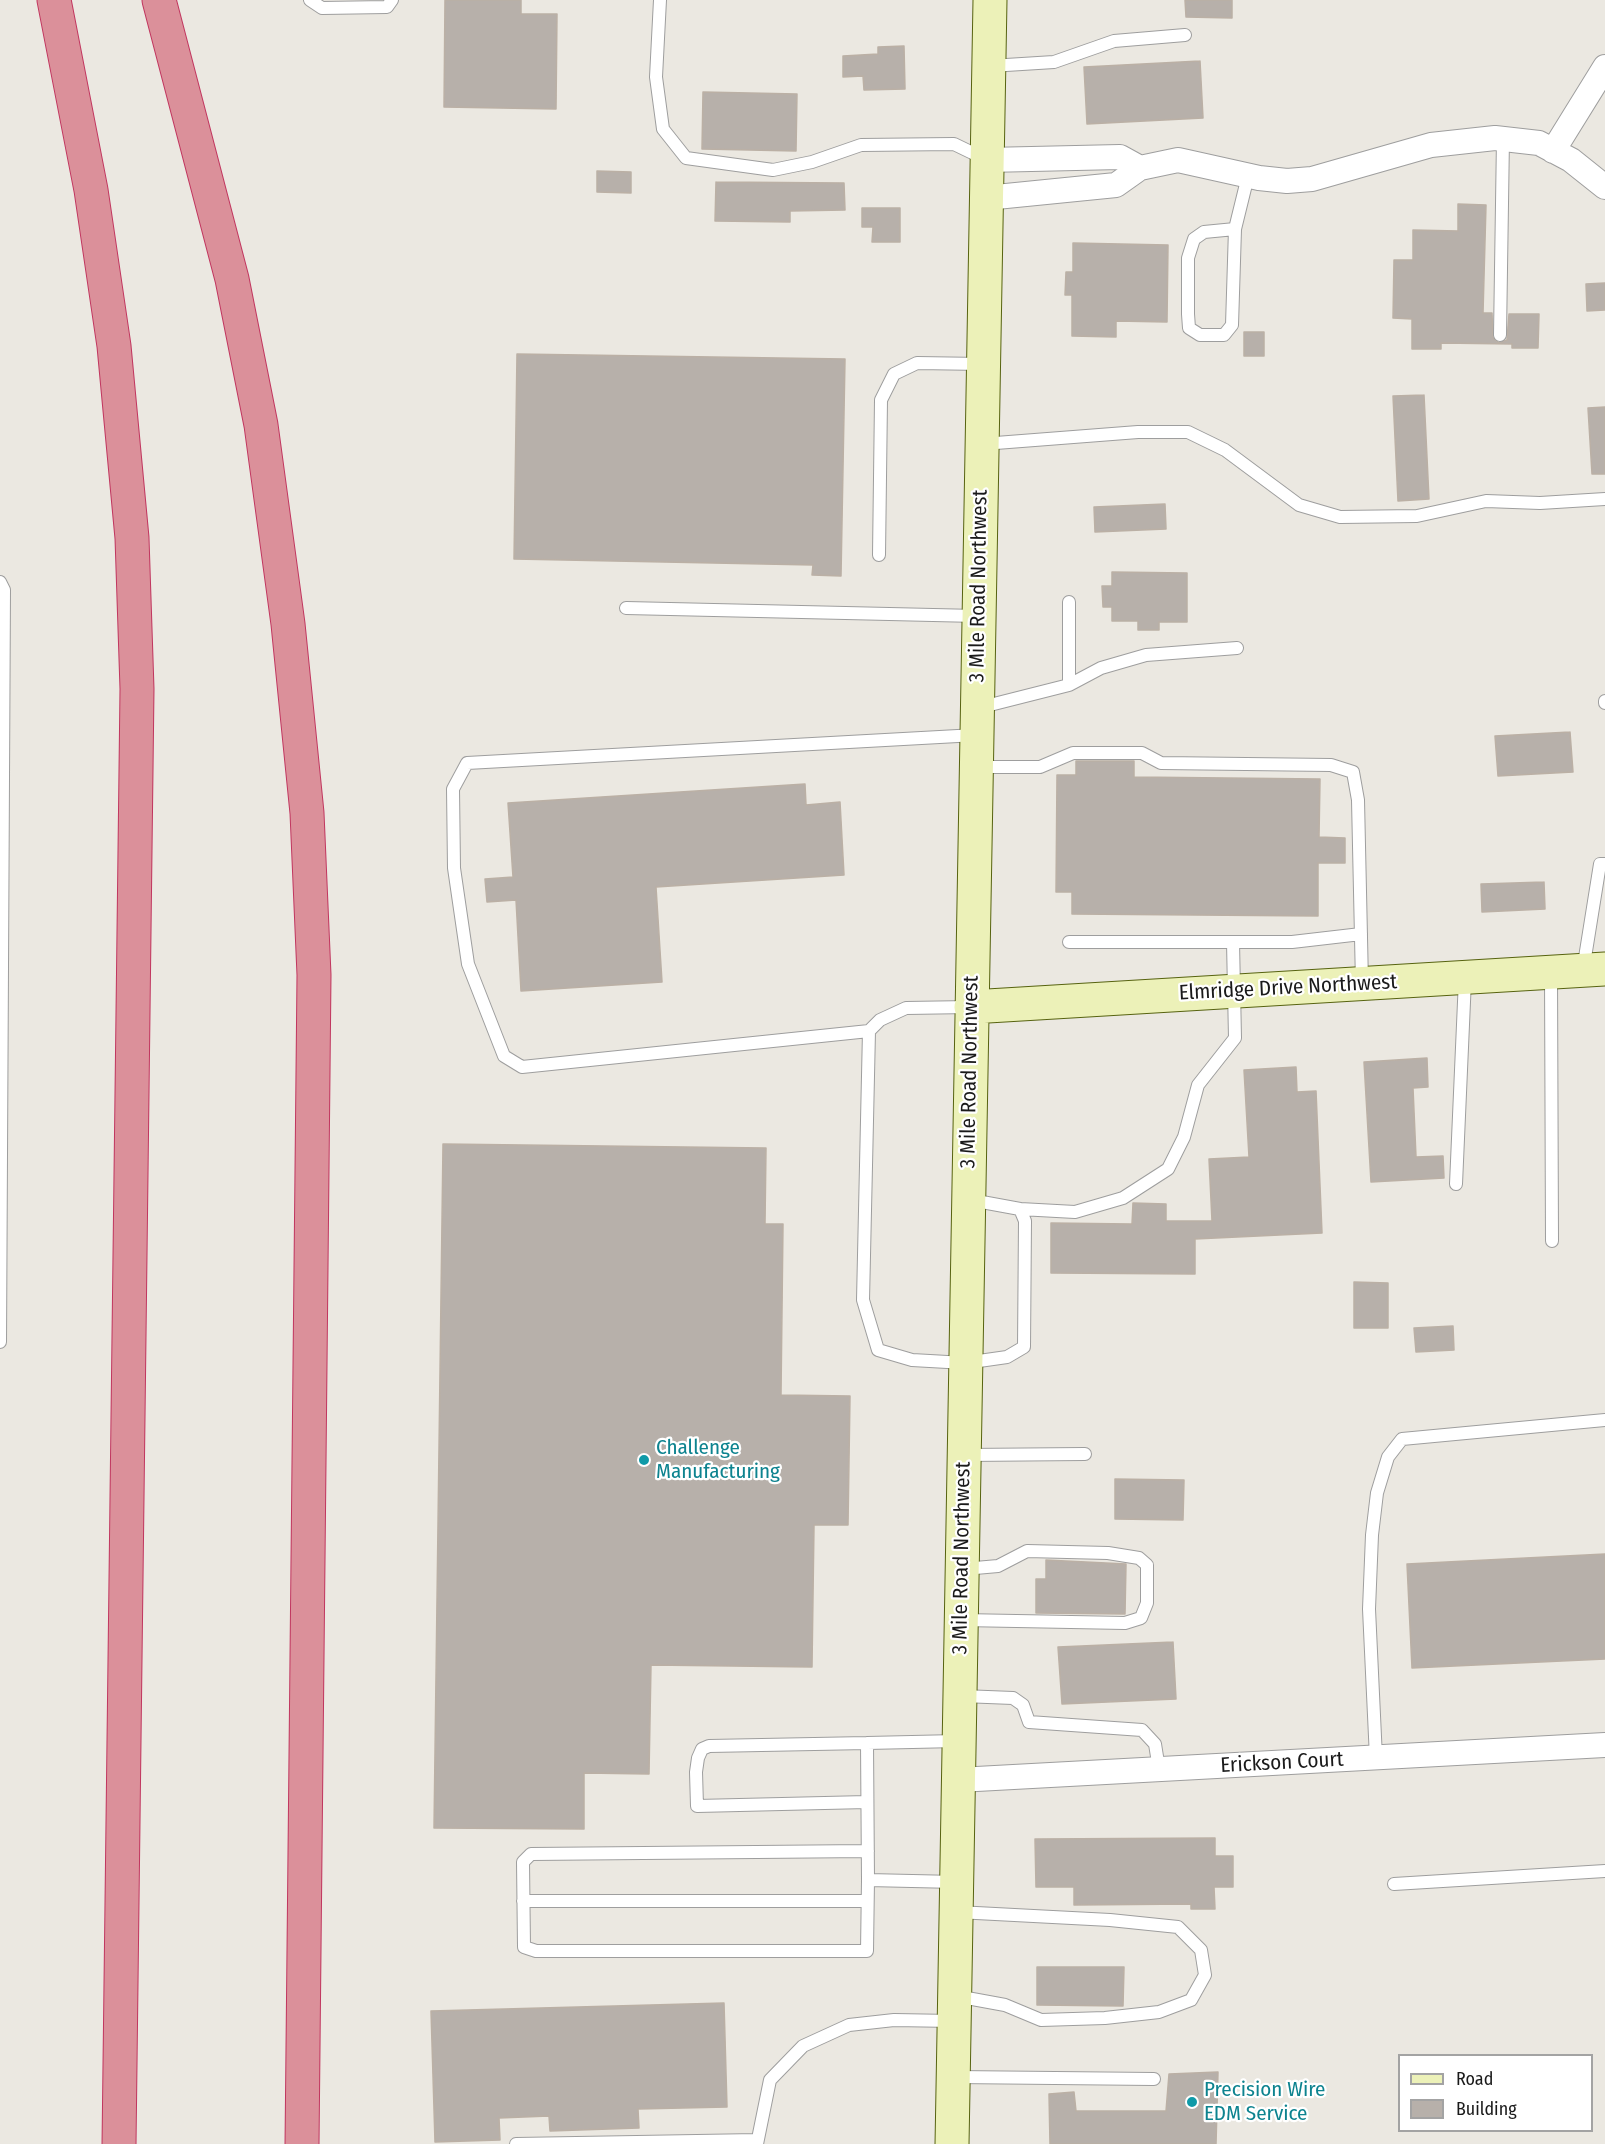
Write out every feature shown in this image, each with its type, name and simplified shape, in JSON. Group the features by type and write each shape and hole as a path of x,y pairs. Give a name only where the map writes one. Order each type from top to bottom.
{"highway":[{"path":"54,0 91,190 114,346 132,538 136,677 118,2144"},
{"path":"159,0 232,279 261,425 288,624 307,813 314,975 302,2144"}],"main road":[{"name":"3 Mile Road Northwest","path":"952,2144 990,0"},
{"name":"Elmridge Drive Northwest","path":"971,1007 1594,970"}],"street":[{"path":"1553,151 1605,67"},
{"path":"986,198 1116,185 1140,168 1178,160 1248,176 1287,181 1312,179 1431,145 1503,138 1539,143 1604,184"},
{"path":"987,160 1120,157 1140,168"},
{"name":"Erickson Court","path":"958,1780 1605,1745"}],"lane":[{"path":"310,0 322,8 387,6 392,0"},
{"path":"660,0 656,77 663,129 686,158 773,170 812,162 861,145 954,144 987,160"},
{"path":"989,66 1054,62 1114,41 1185,35"},
{"path":"1500,335 1503,138"},
{"path":"1235,229 1204,232 1194,239 1188,258 1188,314 1189,328 1200,335 1224,335 1232,325 1235,229 1248,176"},
{"path":"879,555 881,400 894,374 917,363 983,364"},
{"path":"982,444 1138,432 1188,432 1225,450 1299,506 1340,517 1417,516 1486,501 1540,503 1605,499"},
{"path":"0,582 4,590 4,625 0,1342"},
{"path":"1069,602 1069,685"},
{"path":"626,608 978,616"},
{"path":"971,1007 906,1008 880,1020 868,1031 522,1066 504,1056 468,964 454,868 453,789 467,763 976,737 1101,668 1146,655 1237,648"},
{"path":"976,737 1040,767 1074,753 1142,753 1161,764 1331,765 1353,772 1358,800 1362,984"},
{"path":"1594,970 1600,864 1605,864"},
{"path":"1069,942 1292,942 1361,934"},
{"path":"968,1199 1020,1209 1075,1212 1123,1198 1168,1169 1184,1137 1198,1085 1235,1038 1232,991 1233,942"},
{"path":"1551,973 1552,1241"},
{"path":"1456,1184 1465,978"},
{"path":"868,1031 863,1300 878,1350 912,1360 965,1364 1007,1357 1024,1347 1025,1221 1020,1209"},
{"path":"1376,1758 1370,1609 1372,1535 1377,1494 1388,1457 1402,1440 1605,1420"},
{"path":"964,1455 1085,1455"},
{"path":"961,1620 1125,1623 1141,1618 1147,1603 1147,1566 1139,1558 1108,1554 1027,1551 998,1566 962,1569"},
{"path":"960,1696 1013,1698 1023,1705 1029,1722 1143,1730 1155,1744 1160,1769"},
{"path":"867,1802 697,1806 698,1758 702,1749 709,1746 959,1741"},
{"path":"867,1743 868,1851 867,1951 536,1951 524,1947 523,1862 531,1854 868,1851"},
{"path":"1394,1884 1605,1871"},
{"path":"516,2144 757,2142 770,2080 803,2046 849,2025 894,2020 955,2008 1005,2005 1041,2020 1105,2018 1159,2012 1191,2000 1205,1975 1201,1950 1178,1927 1110,1920 956,1897 868,1880"},
{"path":"523,1901 867,1901"},
{"path":"953,2077 1154,2079"}],"building":[{"path":"445,0 521,0 521,14 557,14 556,109 444,107"},
{"path":"1185,0 1232,0 1232,18 1186,17"},
{"path":"904,46 905,89 864,90 863,76 843,77 843,56 878,54 878,47"},
{"path":"1200,61 1203,118 1087,124 1084,67"},
{"path":"703,92 797,94 796,151 702,149"},
{"path":"597,171 631,172 631,193 597,192"},
{"path":"716,182 844,183 845,210 790,211 790,222 715,221"},
{"path":"1458,204 1486,205 1483,313 1492,313 1493,338 1499,343 1507,340 1509,314 1539,314 1538,348 1512,348 1512,344 1441,343 1441,349 1412,349 1412,319 1393,318 1394,260 1413,260 1413,230 1458,231"},
{"path":"862,208 900,208 900,242 872,242 873,227 862,227"},
{"path":"1073,243 1168,245 1167,322 1116,321 1116,337 1072,336 1072,295 1065,295 1066,272 1073,272"},
{"path":"1605,283 1605,310 1587,311 1586,284"},
{"path":"1244,332 1264,332 1264,356 1244,356"},
{"path":"517,354 845,359 841,576 812,575 813,565 514,559"},
{"path":"1424,395 1429,499 1398,501 1393,396"},
{"path":"1605,407 1605,474 1592,474 1588,408"},
{"path":"1165,504 1166,529 1095,532 1094,507"},
{"path":"1112,572 1187,573 1187,622 1159,622 1159,630 1138,630 1138,621 1112,621 1112,607 1103,607 1102,586 1112,586"},
{"path":"1570,732 1573,772 1498,776 1495,736"},
{"path":"1076,761 1134,761 1134,777 1320,779 1319,837 1345,838 1345,863 1318,863 1318,916 1072,914 1072,892 1056,892 1057,775 1076,775"},
{"path":"805,784 806,805 840,802 844,875 656,887 662,982 521,991 516,900 487,902 485,879 513,877 508,803"},
{"path":"1544,882 1545,909 1482,912 1481,884"},
{"path":"1427,1058 1428,1087 1413,1088 1416,1157 1443,1156 1444,1178 1371,1182 1364,1062"},
{"path":"1296,1067 1297,1092 1316,1091 1322,1233 1195,1239 1195,1274 1051,1273 1051,1223 1132,1224 1133,1203 1166,1204 1166,1221 1212,1221 1209,1159 1249,1157 1244,1070"},
{"name":"Challenge Manufacturing","path":"443,1144 766,1148 765,1224 783,1224 781,1395 850,1396 848,1525 814,1525 812,1667 651,1665 649,1774 584,1773 584,1829 434,1828"},
{"path":"1354,1282 1388,1283 1388,1328 1354,1328"},
{"path":"1453,1326 1454,1350 1416,1352 1414,1328"},
{"path":"1115,1479 1184,1480 1183,1520 1115,1519"},
{"path":"1605,1554 1605,1659 1412,1668 1407,1564"},
{"path":"1046,1560 1126,1564 1125,1614 1036,1613 1036,1579 1046,1579"},
{"path":"1173,1642 1176,1699 1062,1704 1058,1647"},
{"path":"1215,1838 1215,1856 1233,1856 1233,1887 1214,1887 1215,1909 1191,1909 1191,1904 1074,1905 1074,1887 1036,1887 1035,1839"},
{"path":"1037,1967 1124,1967 1123,2006 1037,2005"},
{"path":"724,2003 727,2107 638,2109 639,2128 550,2131 549,2116 499,2118 500,2140 435,2142 431,2011"},
{"name":"Precision Wire EDM Service","path":"1218,2072 1216,2144 1050,2144 1049,2094 1074,2092 1076,2111 1166,2111 1169,2074"}],"place":[{"name":"Challenge Manufacturing","path":"644,1460"},
{"name":"Precision Wire EDM Service","path":"1192,2102"}]}
